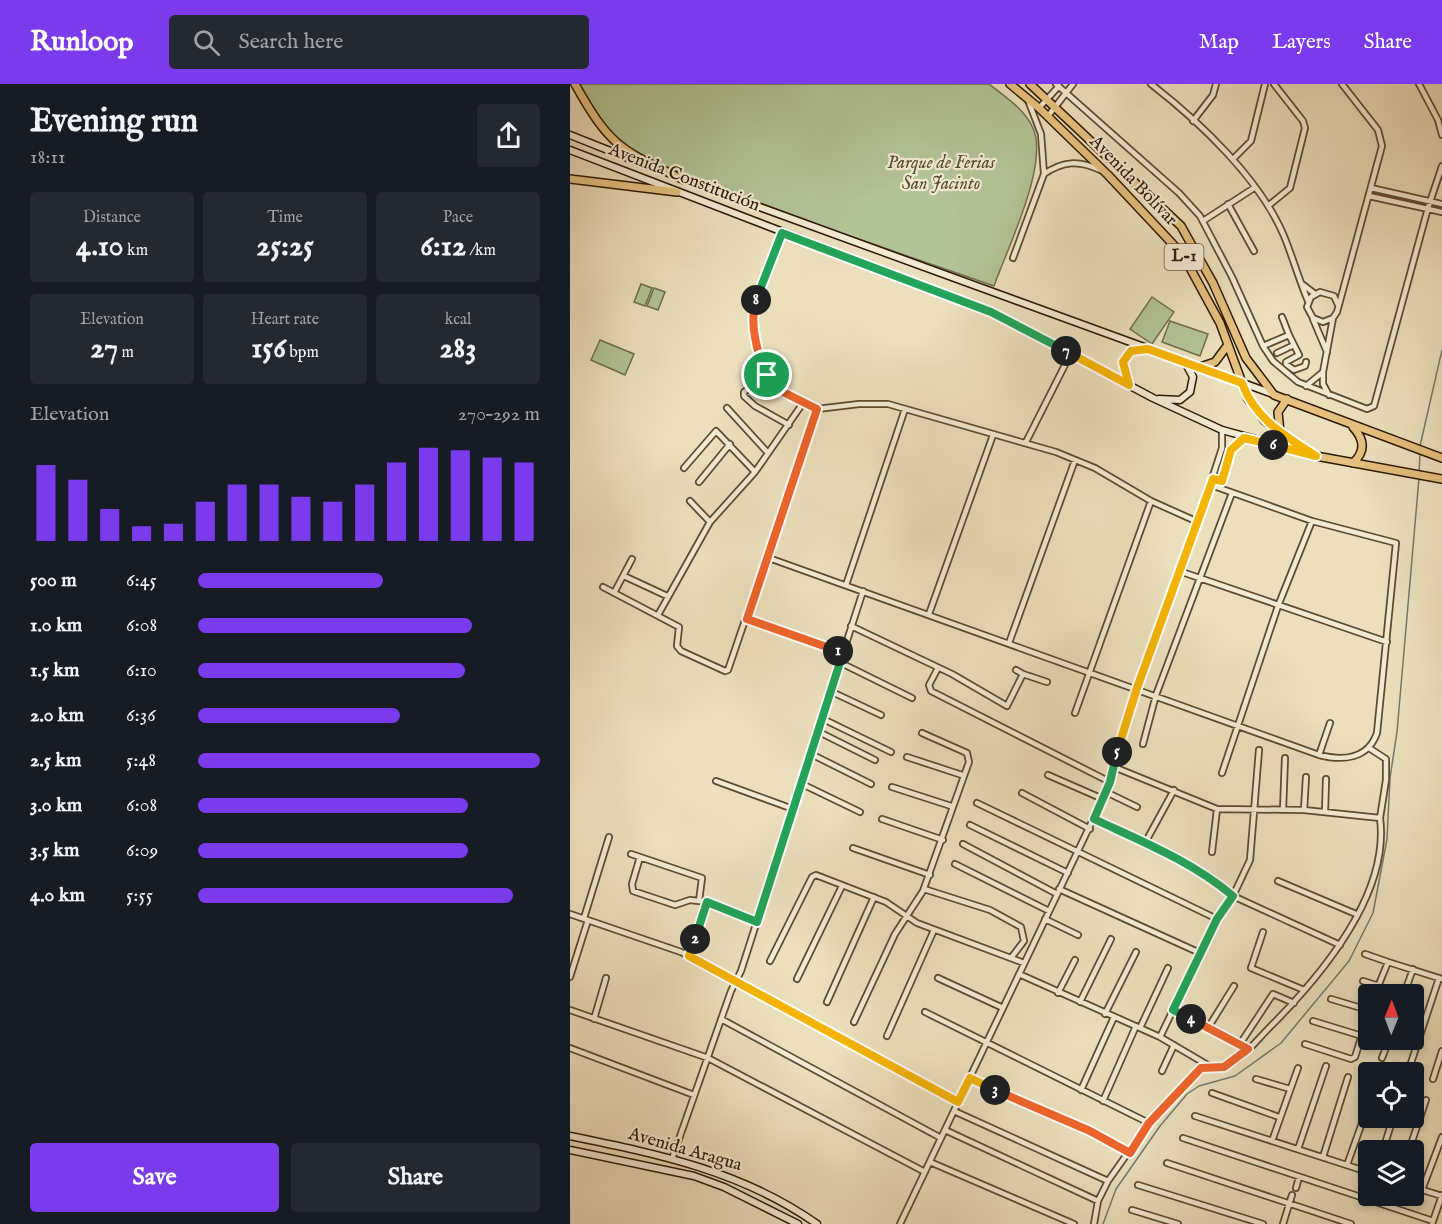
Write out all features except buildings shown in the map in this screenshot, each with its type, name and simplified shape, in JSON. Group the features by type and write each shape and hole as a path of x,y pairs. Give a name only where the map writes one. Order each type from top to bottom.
{"main road":[{"path":"575,84 609,138 630,154 684,180"},
{"name":"Avenida Bolívar","path":"1010,84 1048,116 1108,175 1183,255 1220,323 1248,399 1265,421 1316,456"},
{"name":"Avenida Bolívar","path":"1030,84 1181,226 1213,283 1246,358 1274,395"},
{"path":"570,179 677,192"},
{"path":"1200,367 1215,362 1227,346"},
{"path":"1274,395 1442,458"},
{"path":"1280,432 1278,412 1287,399"},
{"path":"1351,424 1362,437 1363,446 1353,463"},
{"name":"L-1","path":"1316,456 1442,479"}],"street":[{"path":"1048,116 1073,84"},
{"path":"1152,84 1159,86 1233,159 1268,206 1284,235 1308,302 1307,308 1327,352"},
{"path":"1193,121 1213,95 1216,84"},
{"path":"1233,159 1251,141 1265,84"},
{"path":"1268,206 1290,188 1305,128 1274,84"},
{"path":"1329,396 1323,384 1323,372 1333,318 1345,286 1382,138 1342,84"},
{"path":"1419,84 1438,120 1442,135"},
{"path":"1039,108 1059,85 1179,194 1203,221 1263,346 1273,361 1298,382 1367,409 1374,406 1391,353 1428,208 1442,165"},
{"path":"1014,258 1044,174 1041,134 1027,98"},
{"name":"Avenida Constitución","path":"570,135 684,180 1274,395"},
{"name":"Avenida Constitución","path":"570,150 991,312 1153,398 1222,430 1244,438 1316,456"},
{"path":"1044,174 1057,165 1079,162 1108,175"},
{"path":"1203,221 1254,188"},
{"path":"1371,188 1442,204"},
{"path":"1368,196 1442,212"},
{"path":"1228,204 1254,251"},
{"path":"782,233 754,309 754,326 761,362 767,375 779,390 817,409 872,403 905,409 993,435 1026,442 1095,468 1150,501 1198,522"},
{"path":"1300,282 1315,294"},
{"path":"1334,296 1345,286"},
{"path":"1308,302 1315,294 1327,292 1334,296 1338,305"},
{"path":"1282,317 1299,355 1286,364 1294,370 1305,366 1306,362"},
{"path":"1313,318 1323,321 1333,318"},
{"path":"1263,346 1289,335"},
{"path":"1277,353 1294,345"},
{"path":"1129,385 1123,362 1131,351 1148,349"},
{"path":"1026,442 1071,353"},
{"path":"1153,398 1173,401 1186,396 1192,377 1185,362"},
{"path":"1306,386 1323,372"},
{"path":"767,375 744,392 744,396 754,406 789,425"},
{"path":"658,615 710,522 755,472 803,403"},
{"path":"727,408 768,453"},
{"path":"603,587 679,627 677,646 681,651 725,671 730,667 817,409"},
{"path":"846,585 905,409"},
{"path":"684,468 716,430 755,472"},
{"path":"900,1224 1048,911 1079,853 1106,792 1137,688 1212,482 1222,448 1222,430"},
{"path":"929,614 993,435"},
{"path":"1220,488 1231,450 1244,438"},
{"path":"699,482 730,444"},
{"path":"1009,643 1075,460"},
{"path":"1212,482 1222,481"},
{"path":"766,557 1319,755 1348,758 1363,753 1369,748 1377,733 1396,543 1312,521 1232,493 1212,482"},
{"path":"1143,744 1156,695 1198,578 1232,493"},
{"path":"690,501 710,522"},
{"path":"1075,713 1150,501"},
{"path":"1222,773 1236,724 1278,606 1312,521"},
{"path":"614,592 632,559"},
{"path":"1179,571 1387,642"},
{"path":"624,576 667,596"},
{"path":"672,1159 757,922 863,591"},
{"path":"747,619 843,653"},
{"path":"851,626 938,668 1007,706 1023,674"},
{"path":"839,662 912,698"},
{"path":"938,668 930,685 931,691 1110,782"},
{"path":"1016,670 1047,682"},
{"path":"830,691 881,715"},
{"path":"821,718 891,752"},
{"path":"1319,755 1330,723"},
{"path":"817,730 875,760"},
{"path":"854,1022 895,934 930,875 943,840 951,806 970,758 967,753 922,733"},
{"path":"1094,1224 1098,1201 1108,1181 1130,1153 1149,1123 1201,1068 1224,1067 1248,1049 1294,1003 1324,969 1340,945 1356,914 1376,864 1386,780 1386,759 1369,748"},
{"path":"1160,1037 1217,919 1233,896 1250,860 1256,811 1259,750"},
{"path":"811,754 871,784"},
{"path":"907,757 962,775"},
{"path":"1283,810 1286,758"},
{"path":"1114,767 1217,809 1304,810 1380,818"},
{"path":"1048,775 1103,799"},
{"path":"1304,810 1306,777"},
{"path":"1325,812 1326,779"},
{"path":"716,781 793,809"},
{"path":"802,784 860,812"},
{"path":"892,787 951,806"},
{"path":"1145,843 1174,790"},
{"path":"1106,792 1137,807"},
{"path":"1022,793 1090,829"},
{"path":"977,803 1217,919"},
{"path":"1212,852 1217,809"},
{"path":"882,819 943,840"},
{"path":"1094,819 1211,877 1233,896 1340,945"},
{"path":"970,825 1068,873"},
{"path":"570,976 609,837"},
{"path":"963,844 1058,891 1200,954"},
{"path":"853,848 930,875"},
{"path":"631,854 702,878 704,882 699,901"},
{"path":"639,857 632,885 633,891 672,905 690,900 707,902 757,922"},
{"path":"955,864 1048,911"},
{"path":"770,961 812,877 816,875 895,906 907,916 934,930 1024,963"},
{"path":"1278,881 1356,914"},
{"path":"797,979 842,886"},
{"path":"924,888 990,910 1022,927 1024,941 1011,958"},
{"path":"827,1002 874,897"},
{"path":"689,956 707,902"},
{"path":"570,914 689,956 958,1102"},
{"path":"1045,919 1078,935"},
{"path":"887,1036 934,930"},
{"path":"1263,932 1251,968 1304,990"},
{"path":"1080,1002 1111,939"},
{"path":"1105,1014 1136,952"},
{"path":"1365,954 1440,978 1411,1062"},
{"path":"1059,993 1075,960"},
{"path":"1379,984 1388,962"},
{"path":"1103,1101 1168,968"},
{"path":"1408,984 1413,969"},
{"path":"1019,974 1160,1037 1213,1068"},
{"path":"594,1019 606,978"},
{"path":"938,978 1003,1008"},
{"path":"1363,981 1372,984"},
{"path":"1208,1028 1234,986"},
{"path":"1240,1044 1273,994 1294,1003"},
{"path":"1331,999 1358,1007"},
{"path":"570,1010 708,1058 925,1172"},
{"path":"1173,1010 1248,1049"},
{"path":"925,1012 1149,1123"},
{"path":"1081,1090 1114,1017"},
{"path":"721,1019 941,1138"},
{"path":"1313,1021 1358,1035"},
{"path":"1305,1044 1351,1059 1355,1057 1358,1048"},
{"path":"1162,1071 1174,1045"},
{"path":"570,1048 694,1095"},
{"path":"1382,1058 1385,1050"},
{"path":"1433,1079 1442,1051"},
{"path":"1298,1149 1326,1066"},
{"path":"1272,1141 1298,1068"},
{"path":"1323,1157 1348,1077"},
{"path":"970,1078 1090,1131 1130,1153"},
{"path":"1256,1078 1290,1089"},
{"path":"1212,1093 1280,1117"},
{"path":"1412,1140 1426,1100"},
{"path":"954,1111 1108,1181"},
{"path":"1195,1116 1358,1169"},
{"path":"1347,1165 1360,1128"},
{"path":"945,1130 1098,1201"},
{"name":"Avenida Aragua","path":"570,1136 672,1159 736,1178 795,1208 817,1224"},
{"path":"1424,1185 1442,1137"},
{"path":"1183,1138 1433,1222 1442,1196 1424,1191"},
{"name":"Avenida Aragua","path":"570,1150 694,1176 724,1187 798,1224"},
{"path":"930,1162 1074,1224"},
{"path":"1167,1163 1351,1224"},
{"path":"1296,1188 1299,1177"},
{"path":"1138,1185 1263,1224"},
{"path":"1283,1224 1292,1195"},
{"path":"1132,1210 1178,1224"}],"green space":[{"name":"Parque de Ferias San Jacinto","path":"578,84 989,84 1018,108 1032,126 1036,141 1036,161 1032,182 994,286 818,225 641,158 602,127"},
{"path":"641,284 652,288 645,306 634,302"},
{"path":"654,288 665,292 658,310 647,306"},
{"path":"1152,297 1174,312 1152,344 1130,329"},
{"path":"1170,321 1208,334 1200,356 1162,342"},
{"path":"600,340 634,354 625,375 591,360"}],"waterway":[{"path":"1420,446 1442,350"},
{"path":"1419,473 1420,454"},
{"path":"1103,1224 1116,1189 1160,1126 1187,1094 1199,1086 1235,1076 1281,1043 1349,961 1373,913 1387,839 1390,778 1397,732 1419,478"}],"route":[{"path":"782,233 991,312 1129,385 1122,368 1123,362 1127,354 1137,349 1148,349 1242,383 1248,399 1265,421 1316,456 1244,438 1231,450 1222,481 1213,479 1137,688 1110,782 1094,819 1172,855 1211,877 1233,896 1217,919 1173,1010 1248,1049 1224,1067 1201,1068 1149,1123 1130,1153 1090,1131 1060,1120 970,1078 958,1102 689,956 707,902 757,922 843,653 747,619 817,409 779,390 767,375 761,362 754,326 754,309 782,233"}]}
